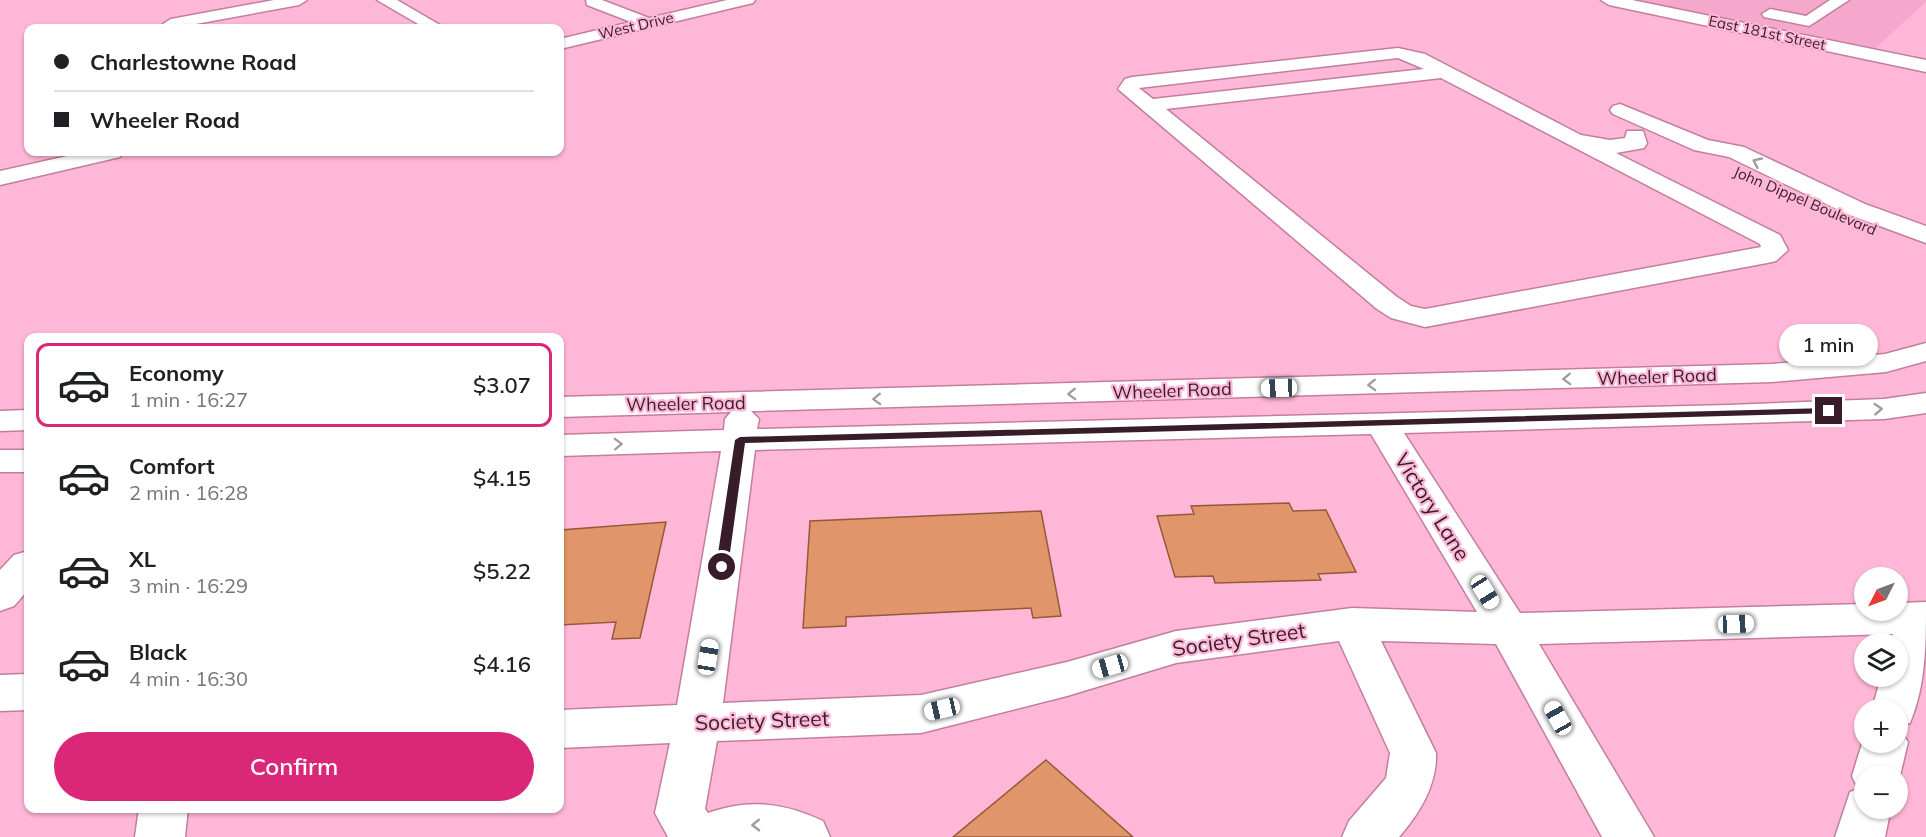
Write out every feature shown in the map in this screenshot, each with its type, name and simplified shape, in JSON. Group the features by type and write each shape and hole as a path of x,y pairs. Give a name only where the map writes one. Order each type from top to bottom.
{"street":[{"path":"171,24 299,0"},
{"path":"389,2 412,0"},
{"name":"West Drive","path":"564,43 747,0"},
{"name":"East 181st Street","path":"1609,0 1926,66"},
{"path":"1677,14 1701,0"},
{"path":"1750,10 1809,21 1841,0"},
{"path":"389,2 428,24"},
{"path":"593,2 647,23"},
{"path":"1582,141 1771,240 1775,249 1767,255 1425,318 1401,312 1387,303 1149,105 1444,72 1582,141 1610,147 1636,143 1635,136 1668,131"},
{"name":"John Dippel Boulevard","path":"1620,110 1702,145 1736,152 1856,209 1926,235"},
{"name":"John Dippel Boulevard","path":"1702,145 1695,155 1926,251"},
{"path":"0,178 95,156"},
{"name":"Wheeler Road","path":"564,444 742,421 1772,374 1886,363 1926,352"},
{"name":"Wheeler Road","path":"564,407 742,421 1382,424 1730,415 1884,409 1926,403"},
{"path":"0,421 24,420"},
{"path":"696,837 680,813 698,724 742,421"},
{"name":"Victory Lane","path":"1382,424 1508,629 1629,837"},
{"path":"0,461 24,461"},
{"path":"0,596 24,569"},
{"path":"1897,699 1922,619"},
{"name":"Society Street","path":"564,729 921,714 1067,679 1176,647 1352,624 1508,629 1922,619"},
{"path":"1352,624 1413,753 1414,769 1400,800 1367,837"},
{"path":"0,693 24,692"},
{"path":"160,837 163,813"},
{"path":"1860,837 1864,819"},
{"path":"708,837 737,826 758,825 777,826 805,837"}],"shaded area":[{"path":"1616,0 1926,0 1926,2 1871,52"}],"building":[{"path":"1289,503 1293,511 1326,510 1356,572 1318,574 1321,580 1215,583 1213,576 1175,577 1157,516 1194,514 1191,506"},
{"path":"1041,511 1061,616 1033,618 1031,608 846,617 846,626 803,628 810,521"},
{"path":"666,522 640,638 612,639 616,622 564,625 564,530"},
{"path":"1046,760 1133,837 953,837"}],"route":[{"path":"722,567 740,440 1077,433 1829,411"}]}
